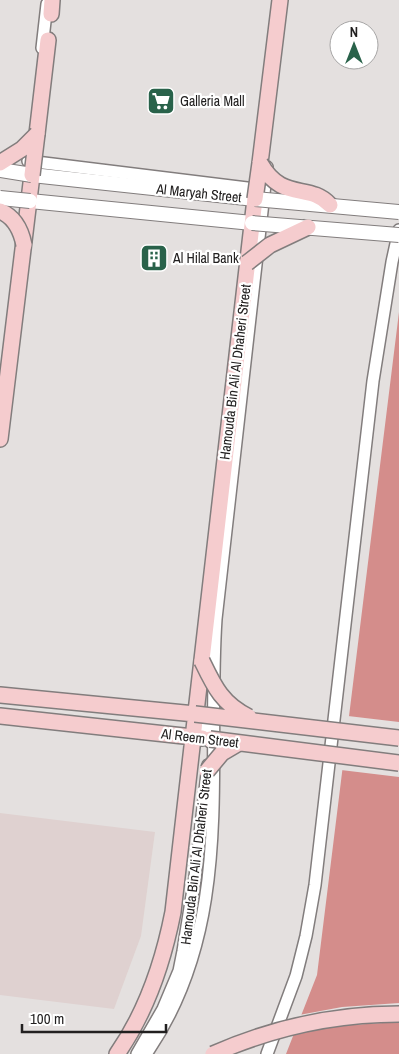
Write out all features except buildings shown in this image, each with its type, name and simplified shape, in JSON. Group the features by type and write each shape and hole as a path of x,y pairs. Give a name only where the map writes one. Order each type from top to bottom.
{"main road":[{"name":"Hamouda Bin Ali Al Dhaheri Street","path":"117,1054 147,1001 167,943 173,912 247,263 252,224 260,194 260,163 280,0"},
{"path":"0,439 30,201 30,168 37,134 48,40"},
{"path":"0,164 17,153 37,134"},
{"path":"260,163 270,178 283,187 315,195 330,205"},
{"path":"0,211 9,215 16,223 24,246"},
{"path":"247,263 270,245 308,227"},
{"path":"202,661 214,687 224,700 238,711 262,722"},
{"name":"Al Reem Street","path":"0,695 196,714 399,738"},
{"name":"Al Reem Street","path":"0,716 399,762"},
{"path":"207,770 222,754 239,743"},
{"path":"213,1054 258,1036 314,1022 352,1016 399,1014"}],"street":[{"path":"146,1054 174,1007 206,898 213,836 216,619 260,194 287,0"},
{"path":"0,388 50,5"},
{"name":"Al Maryah Street","path":"0,170 30,168 399,212"},
{"name":"Al Maryah Street","path":"0,198 252,224 399,235"},
{"path":"267,1054 296,976 315,885 373,380 399,230"},
{"path":"196,714 205,726 210,740"},
{"name":"Hamouda Bin Ali Al Dhaheri Street","path":"138,1054 163,1009 178,971 189,952 210,740"}],"shaded area":[{"path":"399,312 399,1054 286,1054 317,975"},
{"path":"0,813 155,832 141,936 114,1009 0,995"}],"pier":[{"path":"348,716 399,722 399,777 341,770"},
{"path":"399,1003 399,1022 334,1026 291,1035 299,1015 342,1007"}],"place":[{"name":"Galleria Mall","path":"161,101"},
{"name":"Al Hilal Bank","path":"154,258"}]}
